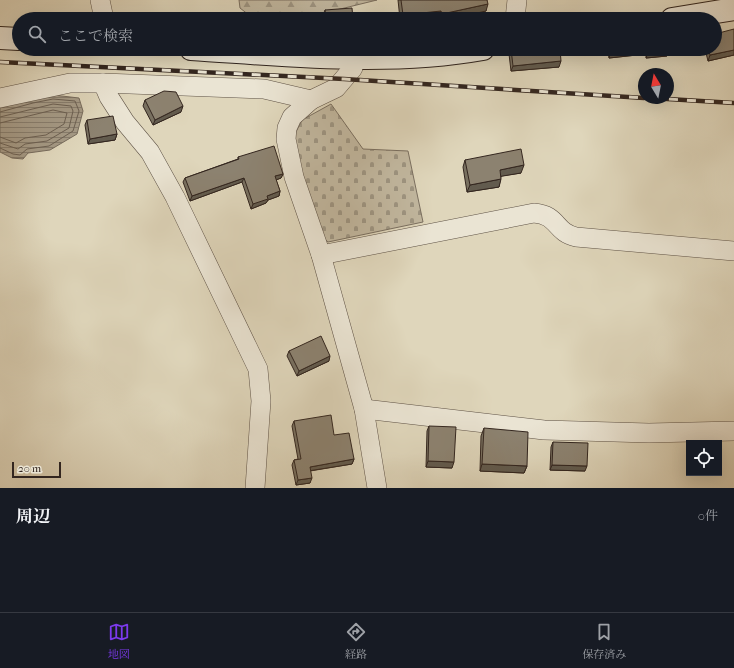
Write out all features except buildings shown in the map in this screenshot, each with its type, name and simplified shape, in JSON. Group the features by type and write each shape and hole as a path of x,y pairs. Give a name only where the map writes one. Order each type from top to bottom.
{"main road":[{"path":"715,12 734,9"},
{"path":"0,38 12,39"},
{"path":"293,56 421,56"}],"street":[{"path":"100,0 103,12"},
{"path":"516,12 517,0"},
{"path":"354,57 353,68 336,88 311,100 292,117 287,128 286,139 296,184 321,255 364,409 377,488"},
{"path":"0,98 70,83 103,83 264,89 311,100"},
{"path":"103,83 113,104 150,152 176,197 258,369 261,401 255,488"},
{"path":"321,255 534,213 547,215 562,232 576,237 734,251"},
{"path":"364,409 544,430 650,433 734,431"}],"green space":[{"path":"239,0 377,0 328,12 245,12 240,8"},
{"path":"331,104 363,149 408,151 423,222 328,242 322,237 295,152 293,138 302,120"}],"water":[{"path":"53,95 79,98 83,111 77,134 50,150 28,153 23,159 12,158 0,152 0,108"}],"railway":[{"path":"0,62 344,79 638,98"},
{"path":"674,99 734,103"}]}
